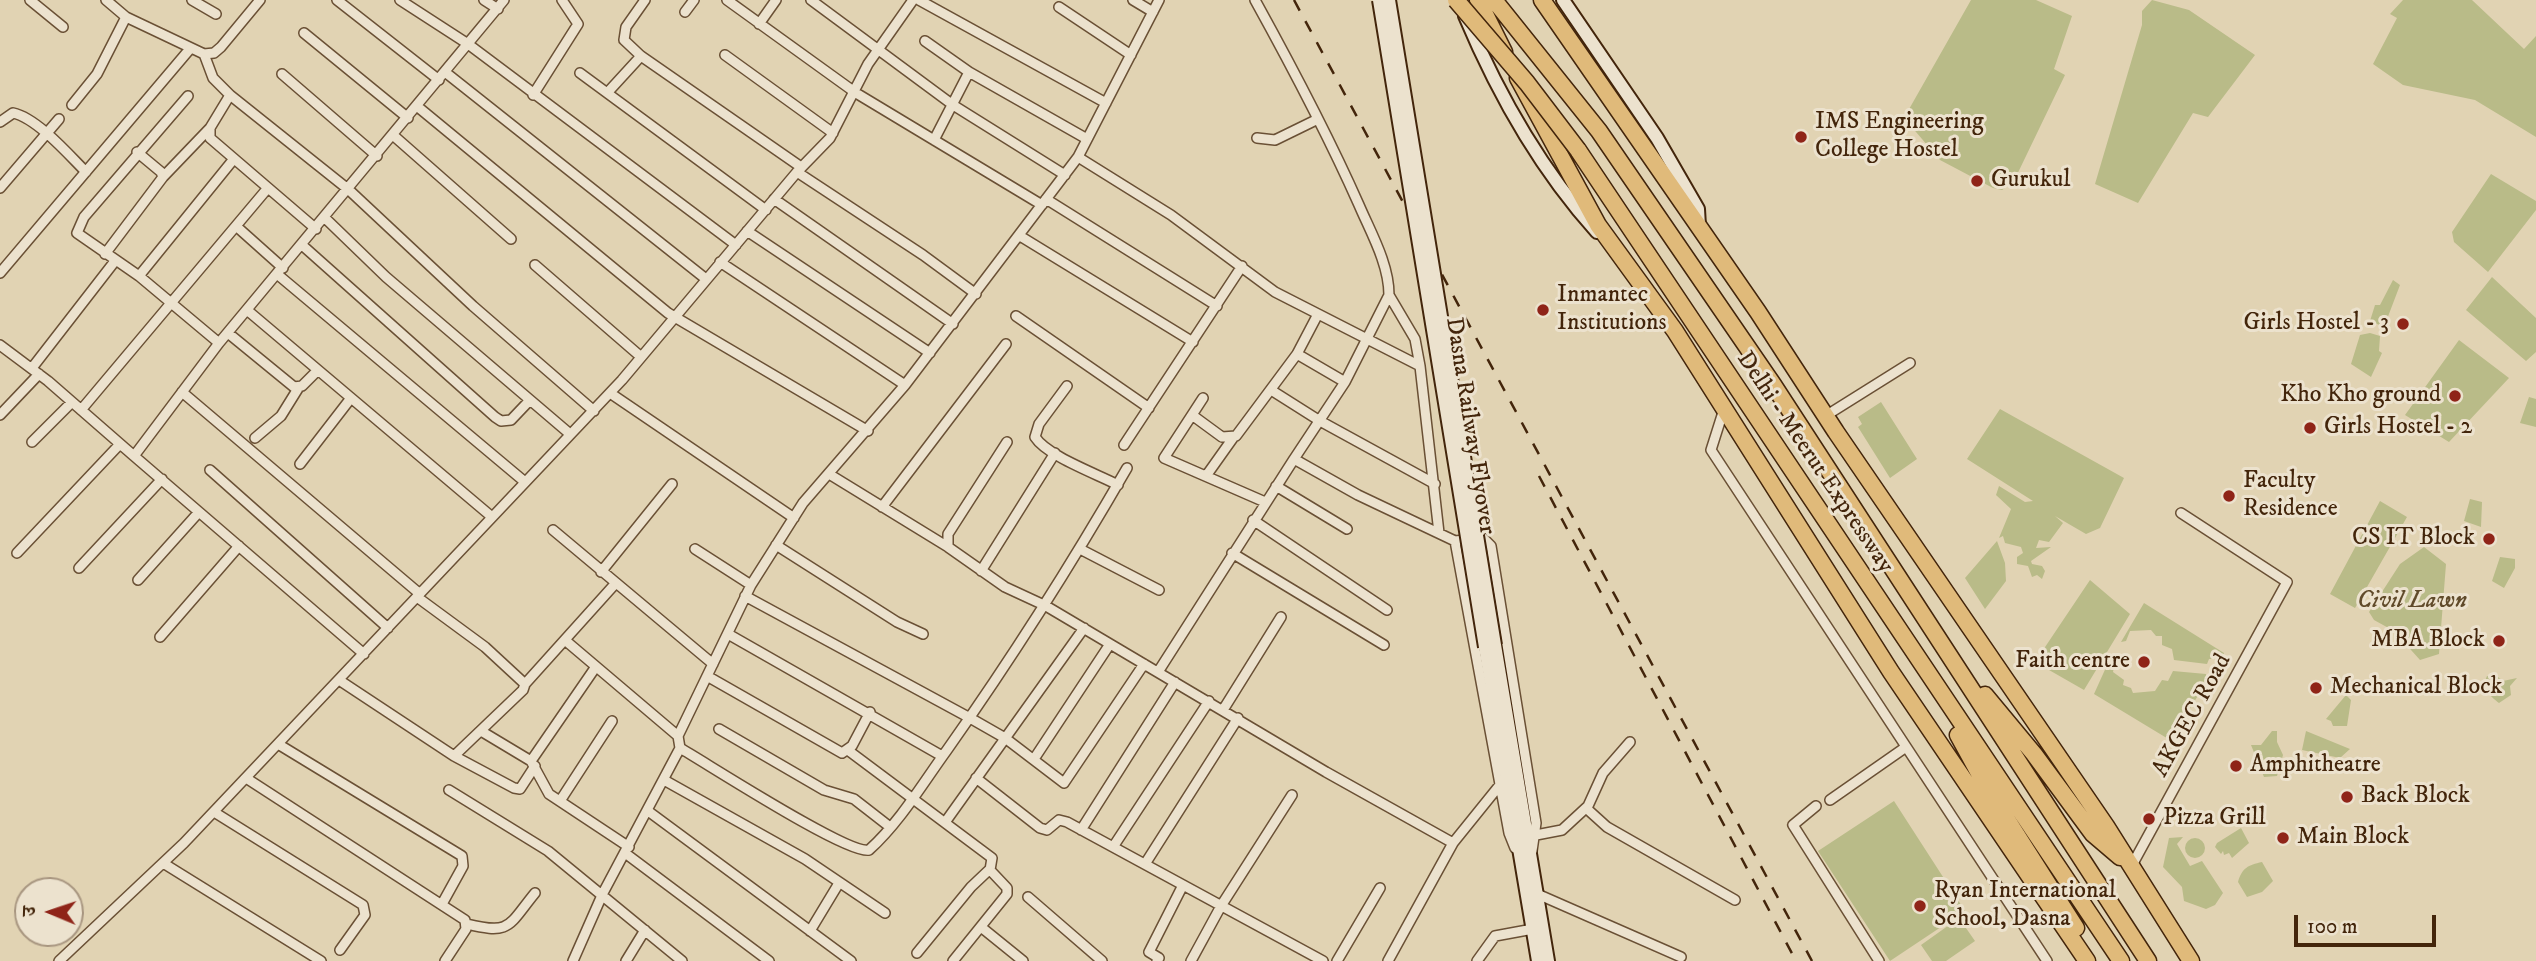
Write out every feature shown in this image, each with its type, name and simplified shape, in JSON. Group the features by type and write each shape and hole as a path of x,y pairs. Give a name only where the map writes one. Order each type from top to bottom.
{"highway":[{"name":"Delhi - Meerut Expressway","path":"1457,0 1527,83 1578,150 2122,961"},
{"path":"1478,0 1542,127 1598,225 1675,331 1891,672 2087,961"},
{"name":"Delhi - Meerut Expressway","path":"1494,0 1599,131 1774,386 2148,961"},
{"path":"1542,0 1827,415 2132,867 2191,961"},
{"path":"1938,639 2034,754 2094,834 2132,867"},
{"path":"1914,653 1987,788 2095,961"}],"main road":[{"name":"Dasna Railway Flyover","path":"1379,0 1450,447 1520,816"},
{"name":"Dasna Railway Flyover","path":"1389,0 1526,858"},
{"path":"1457,0 1497,86 1532,142 1573,205 1626,263"},
{"path":"1563,0 1663,149 1699,209 1699,226"},
{"path":"1526,858 1548,960"},
{"path":"1526,858 1533,929 1548,960"}],"street":[{"path":"30,0 63,27"},
{"path":"106,0 126,17 189,50 204,54 214,53 221,47 260,0"},
{"path":"192,0 216,13"},
{"path":"337,0 439,80"},
{"path":"400,0 468,44 736,244"},
{"path":"484,0 498,9"},
{"path":"134,456 219,343 418,107 504,0"},
{"path":"533,94 578,24 562,0"},
{"path":"645,0 624,33 624,40 641,56 976,294"},
{"path":"685,12 694,0"},
{"path":"727,0 856,93 1217,306"},
{"path":"760,24 776,0"},
{"path":"811,0 953,105 1065,175"},
{"path":"59,961 214,812 610,393 833,133 878,51 913,0"},
{"path":"919,0 1106,103"},
{"path":"1133,0 1153,12"},
{"path":"573,961 603,893 680,748 678,736 751,584 793,519 905,385 1078,157 1160,0"},
{"path":"1255,0 1318,118 1372,234 1388,277 1389,295 1415,340 1440,533"},
{"path":"1059,7 1130,55"},
{"path":"72,105 97,75 126,17"},
{"path":"304,33 408,118"},
{"path":"925,41 969,72 1087,139"},
{"path":"0,272 189,50"},
{"path":"204,54 213,78 230,95 349,190 474,306 594,411"},
{"path":"725,55 833,133"},
{"path":"608,92 641,56"},
{"path":"445,72 706,279"},
{"path":"934,140 969,72"},
{"path":"580,73 766,210"},
{"path":"282,74 377,156"},
{"path":"105,254 163,177 210,128 230,95"},
{"path":"188,96 137,152 77,228 84,241 139,275 219,343"},
{"path":"418,107 674,316 868,431"},
{"path":"0,122 16,113 45,133 86,172"},
{"path":"1257,138 1275,140 1318,118"},
{"path":"0,188 59,119"},
{"path":"210,128 209,138 316,229"},
{"path":"394,135 511,239"},
{"path":"137,152 163,177"},
{"path":"1078,157 1171,215 1275,292 1420,366"},
{"path":"139,275 233,160"},
{"path":"81,410 173,304 267,189"},
{"path":"774,200 953,324"},
{"path":"325,218 386,277 570,435"},
{"path":"236,226 280,271 525,482"},
{"path":"747,231 930,353"},
{"path":"1020,236 1194,342"},
{"path":"302,245 495,417 501,421 511,420 530,400"},
{"path":"0,415 115,261"},
{"path":"720,262 905,385"},
{"path":"535,265 640,356"},
{"path":"1124,445 1242,266"},
{"path":"1158,672 1253,520 1345,382 1389,295"},
{"path":"247,310 492,517"},
{"path":"1206,476 1297,354 1318,314"},
{"path":"1016,316 1149,408"},
{"path":"228,333 299,387"},
{"path":"882,507 1006,344"},
{"path":"1,346 72,402 364,654"},
{"path":"1297,354 1345,382"},
{"path":"1827,415 1910,363"},
{"path":"255,438 281,416 299,387 318,370"},
{"path":"1067,386 1036,432 1039,443 1118,485"},
{"path":"1271,390 1320,421 1435,484"},
{"path":"182,392 419,596 485,647 524,684"},
{"path":"610,393 793,519"},
{"path":"300,464 351,398"},
{"path":"1203,398 1164,458 1265,502"},
{"path":"32,442 72,402"},
{"path":"1724,409 1711,450 2047,961"},
{"path":"1192,415 1222,437 1233,438"},
{"path":"948,547 948,534 1007,442"},
{"path":"17,552 120,443"},
{"path":"981,571 1055,453"},
{"path":"1294,459 1358,495 1455,541 1483,538 1491,546 1532,795 1536,835 1526,858"},
{"path":"680,748 833,839 856,849 869,850 913,798 1046,606 1128,468"},
{"path":"210,470 388,628"},
{"path":"829,474 948,547 1005,587 1046,606 1453,843"},
{"path":"79,568 162,479"},
{"path":"601,572 672,484"},
{"path":"1276,486 1348,529"},
{"path":"138,580 199,512"},
{"name":"AKGEC Road","path":"2132,867 2287,582 2181,513"},
{"path":"1253,520 1387,610"},
{"path":"553,530 713,664"},
{"path":"1455,541 1509,833 1526,858"},
{"path":"776,545 897,622 923,634"},
{"path":"160,637 239,546"},
{"path":"695,549 751,584"},
{"path":"1080,549 1159,590"},
{"path":"1232,553 1384,645"},
{"path":"454,756 523,690 524,684 566,641 615,584"},
{"path":"745,596 1005,738 1063,783 1144,664"},
{"path":"1223,710 1281,617"},
{"path":"946,821 1084,628"},
{"path":"728,634 870,712 942,756"},
{"path":"566,641 678,736"},
{"path":"1034,759 1110,645"},
{"path":"339,680 454,756 520,789 533,764 595,668"},
{"path":"707,677 833,750 849,751 992,858 990,869 971,887 917,953"},
{"path":"1081,830 1175,682"},
{"path":"1112,847 1209,701"},
{"path":"849,751 870,712"},
{"path":"1145,864 1238,718"},
{"path":"560,801 612,721"},
{"path":"719,729 824,790 854,800 890,827"},
{"path":"481,731 533,764 541,784 560,801 768,961"},
{"path":"1536,835 1562,830 1586,808 1603,773 1630,742"},
{"path":"278,744 461,856 463,866 442,904"},
{"path":"1830,800 1906,747"},
{"path":"246,778 442,904 467,924 502,929 509,925 535,893"},
{"path":"976,778 1040,828 1047,830 1059,820 1081,830 1323,961"},
{"path":"664,780 805,859 885,913"},
{"path":"1388,961 1453,843 1499,786"},
{"path":"449,790 548,851 603,893 681,961"},
{"path":"1191,961 1221,906 1292,795"},
{"path":"1815,806 1793,825 1879,961"},
{"path":"1586,808 1607,827 1735,900"},
{"path":"648,811 850,961"},
{"path":"214,812 363,905 365,915 340,950"},
{"path":"163,863 321,961"},
{"path":"953,961 1008,892 990,869"},
{"path":"810,931 839,883"},
{"path":"1157,961 1159,958 1149,952 1183,885"},
{"path":"1337,961 1380,888"},
{"path":"1535,893 1681,957"},
{"path":"1028,897 1102,961"},
{"path":"445,961 467,924"},
{"path":"981,927 1023,961"},
{"path":"1477,961 1495,936 1533,929"},
{"path":"626,961 645,930"}],"green space":[{"path":"1971,0 2036,0 2072,16 2054,69 2065,75 2013,183 2002,190 1993,188 1940,160 1904,118"},
{"path":"2152,0 2189,10 2255,55 2208,117 2193,113 2138,203 2095,184 2142,25 2142,11"},
{"path":"2403,0 2472,0 2524,49 2536,36 2536,137 2475,100 2403,85 2373,64 2397,18 2390,14"},
{"path":"2491,174 2536,201 2536,210 2488,272 2454,242 2452,232"},
{"path":"2492,277 2536,318 2536,352 2526,361 2466,310"},
{"path":"2393,280 2400,285 2384,327 2370,321 2375,305 2380,305"},
{"path":"2370,333 2380,336 2379,351 2382,353 2371,377 2351,364 2360,335"},
{"name":"Kho Kho ground","path":"2459,340 2509,378 2449,442 2405,415"},
{"path":"2529,397 2536,399 2536,427 2520,423"},
{"path":"1881,402 1917,459 1890,478 1858,427 1862,424 1858,417"},
{"path":"2000,409 2124,478 2100,528 2086,534 2055,516 2063,523 2049,542 2039,540 2036,548 2051,547 2031,561 2032,564 2042,566 2045,571 2042,579 2037,575 2032,577 2028,566 2017,564 2017,557 2023,553 2021,547 2005,543 2003,536 1999,538 2011,509 1996,495 1999,486 2025,502 2033,501 1967,459"},
{"path":"2470,499 2482,502 2481,527 2464,521"},
{"path":"2380,501 2407,517 2355,608 2330,594"},
{"path":"1997,541 2005,563 2006,581 1985,609 1965,578"},
{"name":"Civil Lawn","path":"2424,547 2446,564 2439,654 2420,660 2394,631 2374,620 2369,612 2400,564"},
{"path":"2500,557 2515,559 2515,568 2504,588 2492,581"},
{"path":"2090,580 2130,614 2084,690 2035,662"},
{"path":"2144,603 2224,653 2222,658 2209,659 2207,664 2174,660 2172,649 2162,645 2162,636 2156,636 2151,630 2130,631 2126,641 2121,642"},
{"path":"2108,663 2114,667 2113,672 2124,680 2123,685 2131,688 2133,693 2155,691 2162,680 2168,681 2173,671 2206,674 2206,683 2170,740 2094,694"},
{"path":"2487,676 2497,676 2503,681 2517,678 2510,686 2511,695 2499,703 2486,688"},
{"path":"2346,695 2351,700 2347,726 2333,726 2331,721 2326,719"},
{"path":"2272,731 2277,731 2277,742 2283,755 2277,776 2264,777 2251,745 2261,745"},
{"path":"2306,731 2350,749 2340,758 2302,750"},
{"path":"1894,801 1965,911 1890,961 1818,851"},
{"path":"2241,828 2249,843 2232,858 2229,853 2224,855 2223,851 2221,854 2215,847 2217,843"},
{"path":"2183,837 2177,844 2190,866 2202,861 2223,893 2215,905 2206,909 2184,901 2182,887 2163,867 2169,838"},
{"path":"2195,838 2202,841 2205,848 2202,855 2195,858 2188,855 2185,848 2188,841"},
{"path":"2262,862 2273,881 2262,892 2247,897 2238,882 2241,873 2253,864"},
{"path":"1959,918 1975,941 1946,961 1932,961 1921,945"}],"railway":[{"path":"1294,0 1812,961"},
{"path":"1539,476 1796,961"}],"place":[{"name":"IMS Engineering College Hostel","path":"1801,137"},
{"name":"Gurukul","path":"1977,181"},
{"name":"Inmantec Institutions","path":"1543,310"},
{"name":"Girls Hostel - 3","path":"2403,324"},
{"name":"Kho Kho ground","path":"2455,396"},
{"name":"Girls Hostel - 2","path":"2310,428"},
{"name":"Faculty Residence","path":"2229,496"},
{"name":"CS IT Block","path":"2489,539"},
{"name":"MBA Block","path":"2499,641"},
{"name":"Faith centre","path":"2144,662"},
{"name":"Mechanical Block","path":"2316,688"},
{"name":"Amphitheatre","path":"2236,766"},
{"name":"Back Block","path":"2347,797"},
{"name":"Pizza Grill","path":"2149,819"},
{"name":"Main Block","path":"2283,838"},
{"name":"Ryan International School, Dasna","path":"1920,906"}]}
